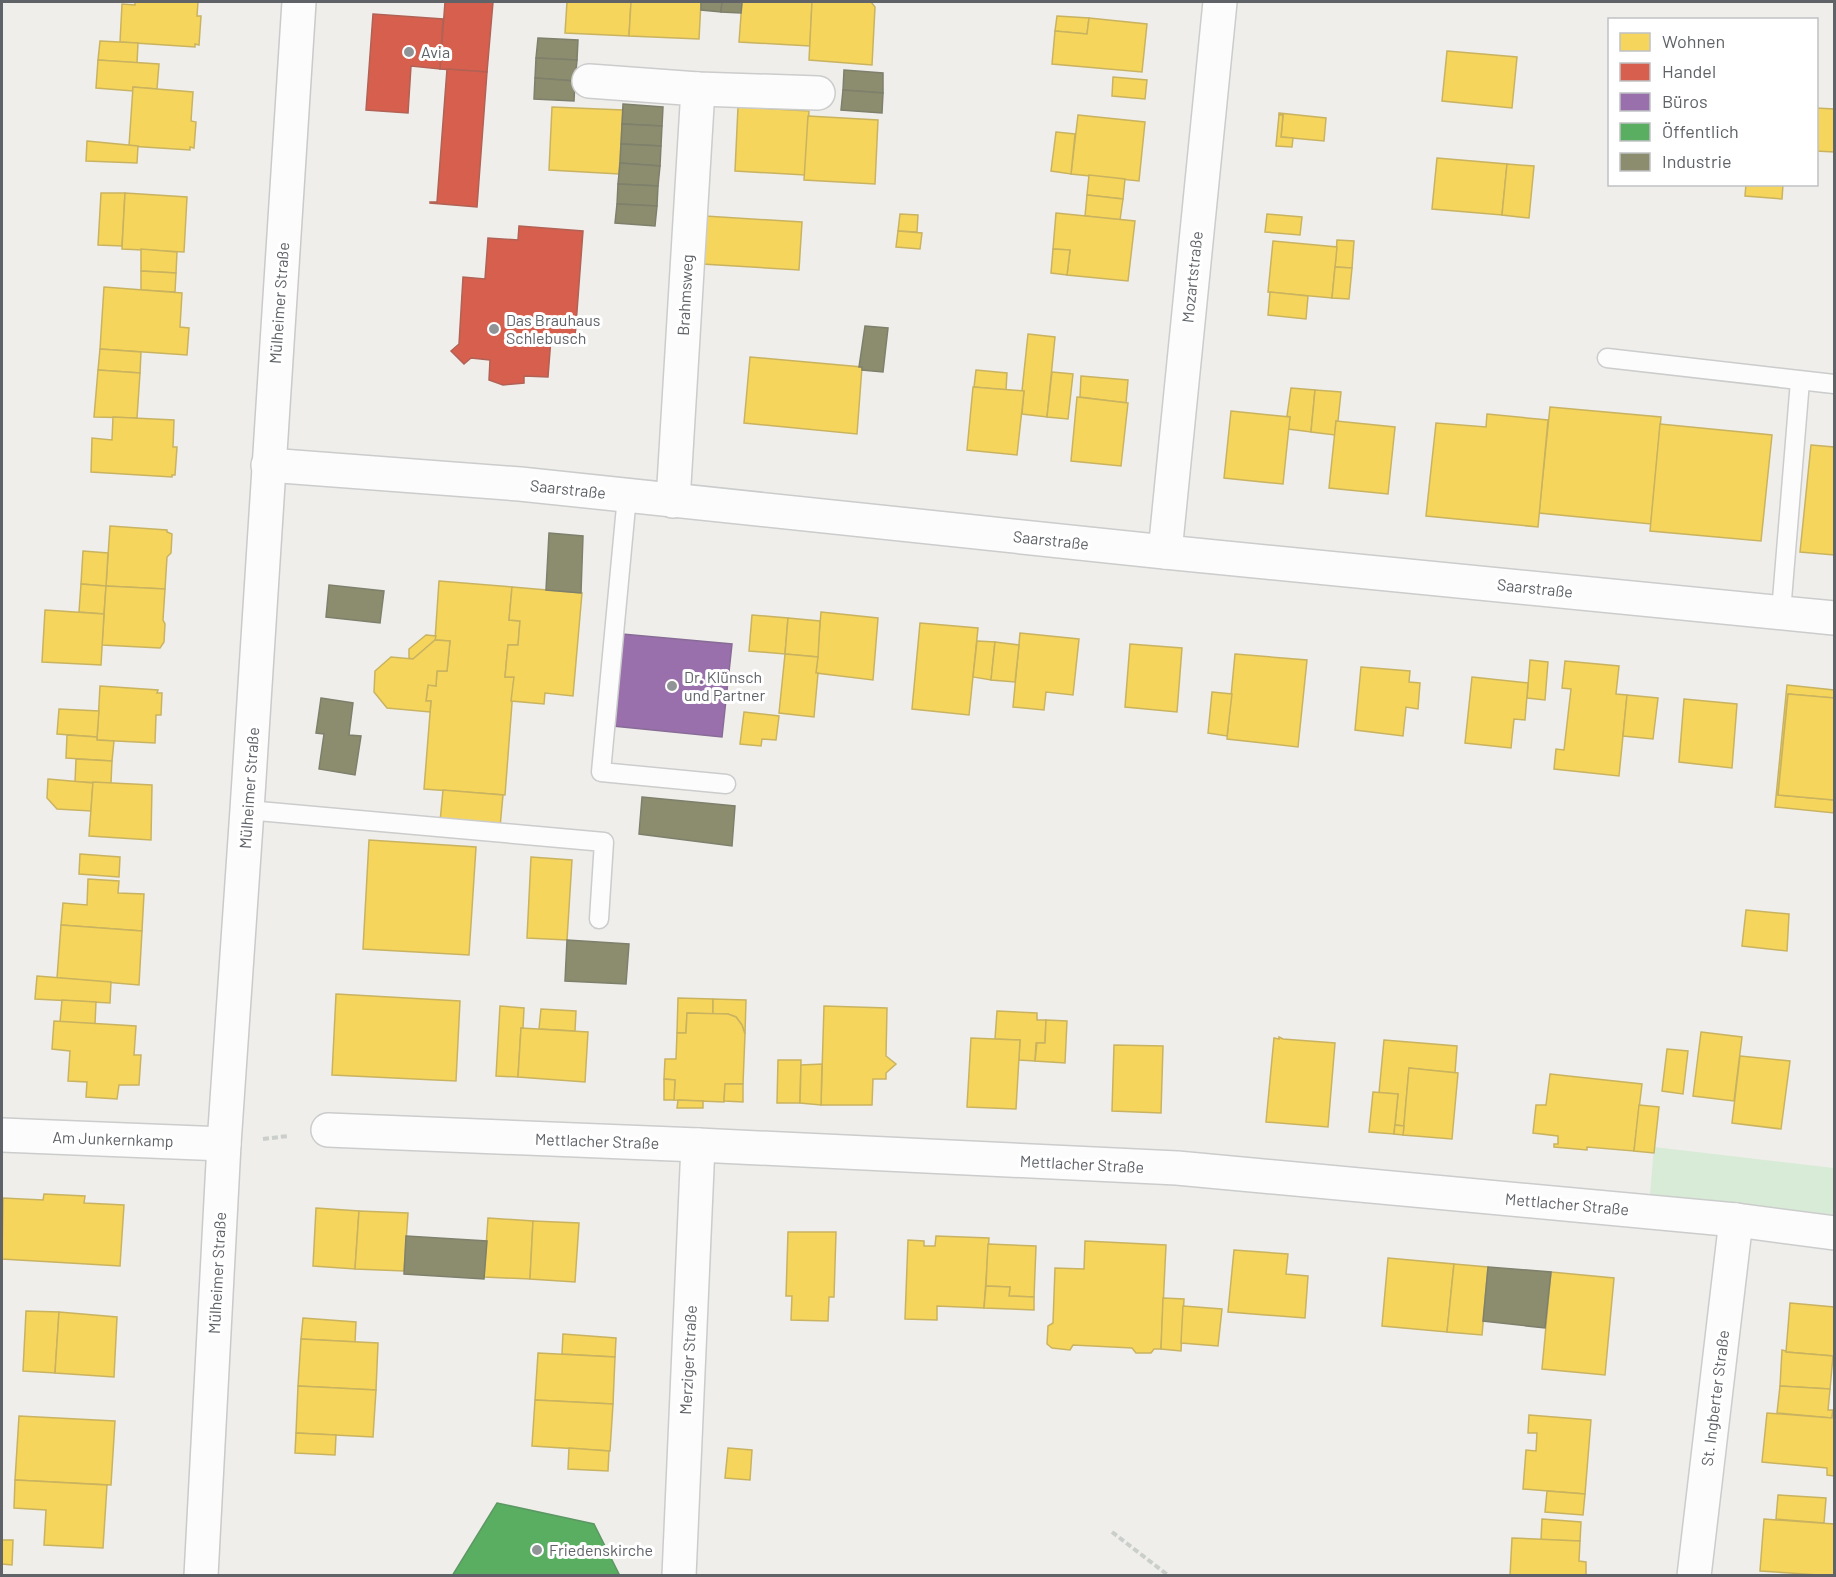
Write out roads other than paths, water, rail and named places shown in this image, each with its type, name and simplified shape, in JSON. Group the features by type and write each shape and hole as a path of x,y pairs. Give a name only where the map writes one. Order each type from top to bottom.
{"street":[{"name":"Mülheimer Straße","path":"201,1575 224,1144 248,810 299,2"},
{"name":"Mozartstraße","path":"1165,552 1220,2"},
{"path":"589,81 698,89 818,93"},
{"name":"Brahmsweg","path":"673,501 698,89"},
{"name":"Saarstraße","path":"268,465 520,484 1165,552 1834,618"},
{"name":"Mettlacher Straße","path":"328,1130 1177,1168 1736,1220 1834,1233"},
{"name":"Am Junkernkamp","path":"2,1135 224,1144"},
{"name":"Merziger Straße","path":"679,1575 698,1145"},
{"name":"St. Ingberter Straße","path":"1694,1575 1736,1220"}],"lane":[{"path":"1607,358 1834,384"},
{"path":"1781,612 1800,381"},
{"path":"627,496 601,772 726,783"},
{"path":"248,810 604,842 599,919"}],"place":[{"name":"Avia","path":"409,52"},
{"name":"Das Brauhaus Schlebusch","path":"494,329"},
{"name":"Dr. Klünsch und Partner","path":"672,686"},
{"name":"Friedenskirche","path":"537,1550"}]}
